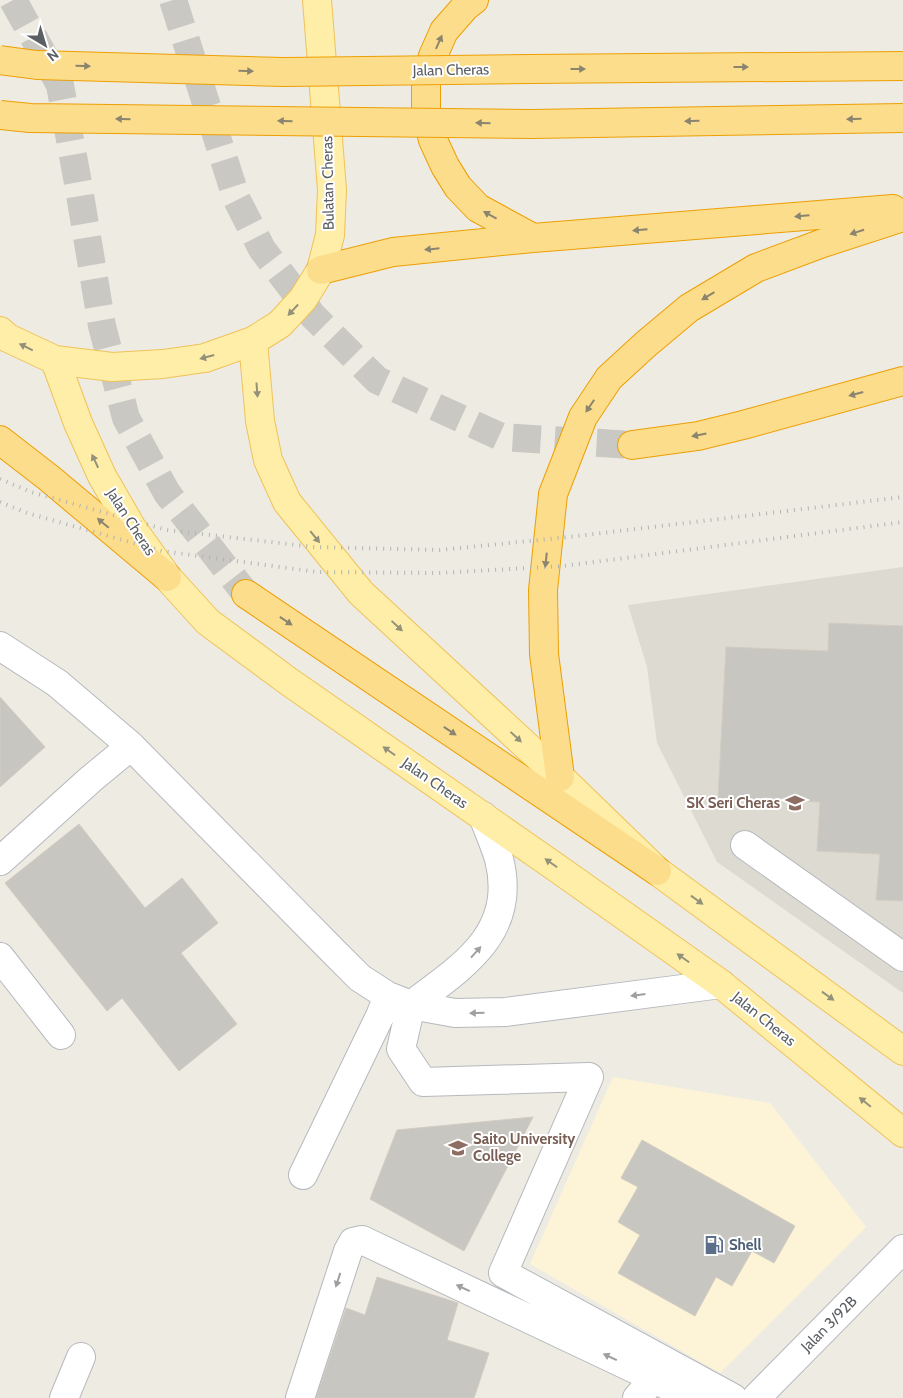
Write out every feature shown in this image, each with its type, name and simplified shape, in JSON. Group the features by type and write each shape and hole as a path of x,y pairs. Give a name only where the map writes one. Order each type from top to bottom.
{"highway":[{"path":"474,0 465,7 444,31 433,56 426,84 426,113 433,140 445,166 458,187 478,208 532,238"},
{"name":"Jalan Cheras","path":"0,60 37,65 284,72 903,66"},
{"path":"0,115 30,118 531,124 903,118"},
{"path":"321,270 393,252 532,238 903,208"},
{"path":"560,777 544,654 543,590 553,494 583,417 609,378 689,308 756,268 903,216"},
{"path":"632,445 698,436 903,382"},
{"path":"0,440 167,576"},
{"path":"246,594 658,871"}],"main road":[{"name":"Bulatan Cheras","path":"0,331 8,338 55,360 112,366 163,364 205,358 253,341 280,324 303,298 321,270 330,235 332,190 318,0"},
{"path":"253,341 260,420 268,460 287,502 362,593 658,871 903,1051"},
{"name":"Jalan Cheras","path":"55,360 78,423 102,476 132,528 167,576 208,622 288,681 721,984 903,1133"}],"street":[{"path":"0,646 57,683 131,746 360,978 399,1001 455,1013 506,1012 721,984"},
{"path":"0,860 131,746"},
{"path":"303,1175 380,1016 399,1001 453,974 478,951 494,927 502,900 502,880 499,859 483,816"},
{"path":"745,845 903,957"},
{"path":"0,957 61,1035"},
{"path":"399,1001 401,1049 423,1082 589,1077 502,1273 732,1398"},
{"path":"300,1398 348,1251 353,1242 362,1240 646,1388 689,1398"},
{"name":"Jalan 3/92B","path":"756,1398 903,1249"},
{"path":"64,1398 81,1357"}],"shaded area":[{"name":"SK Seri Cheras","path":"903,567 903,993 717,862 657,743 647,667 628,605"},
{"path":"613,1077 770,1103 866,1227 720,1373 530,1264"}],"building":[{"path":"829,623 903,626 903,901 876,900 880,854 817,851 820,802 718,798 726,647 828,651"},
{"path":"0,697 45,747 0,787"},
{"path":"79,824 145,908 182,878 218,923 181,953 237,1024 179,1071 122,998 107,1011 5,883"},
{"path":"533,1117 464,1251 370,1199 397,1130"},
{"path":"642,1140 795,1226 774,1263 752,1251 732,1286 716,1277 695,1316 618,1273 640,1235 618,1222 638,1187 621,1178"},
{"path":"377,1277 458,1303 447,1340 489,1353 474,1398 316,1398 346,1308 365,1315"}],"tunnel":[{"path":"13,0 60,85 102,326 126,418 167,493 246,594"},
{"path":"173,0 237,200 262,249 313,316 377,380 501,437 632,445"}],"railway":[{"path":"0,479 31,492 167,530 314,547 440,550 569,537 903,497"},
{"path":"0,502 27,513 162,551 317,572 439,573 563,566 903,522"}],"place":[{"name":"SK Seri Cheras","path":"795,803"},
{"name":"Saito University College","path":"458,1148"},
{"name":"Shell","path":"714,1245"}]}
